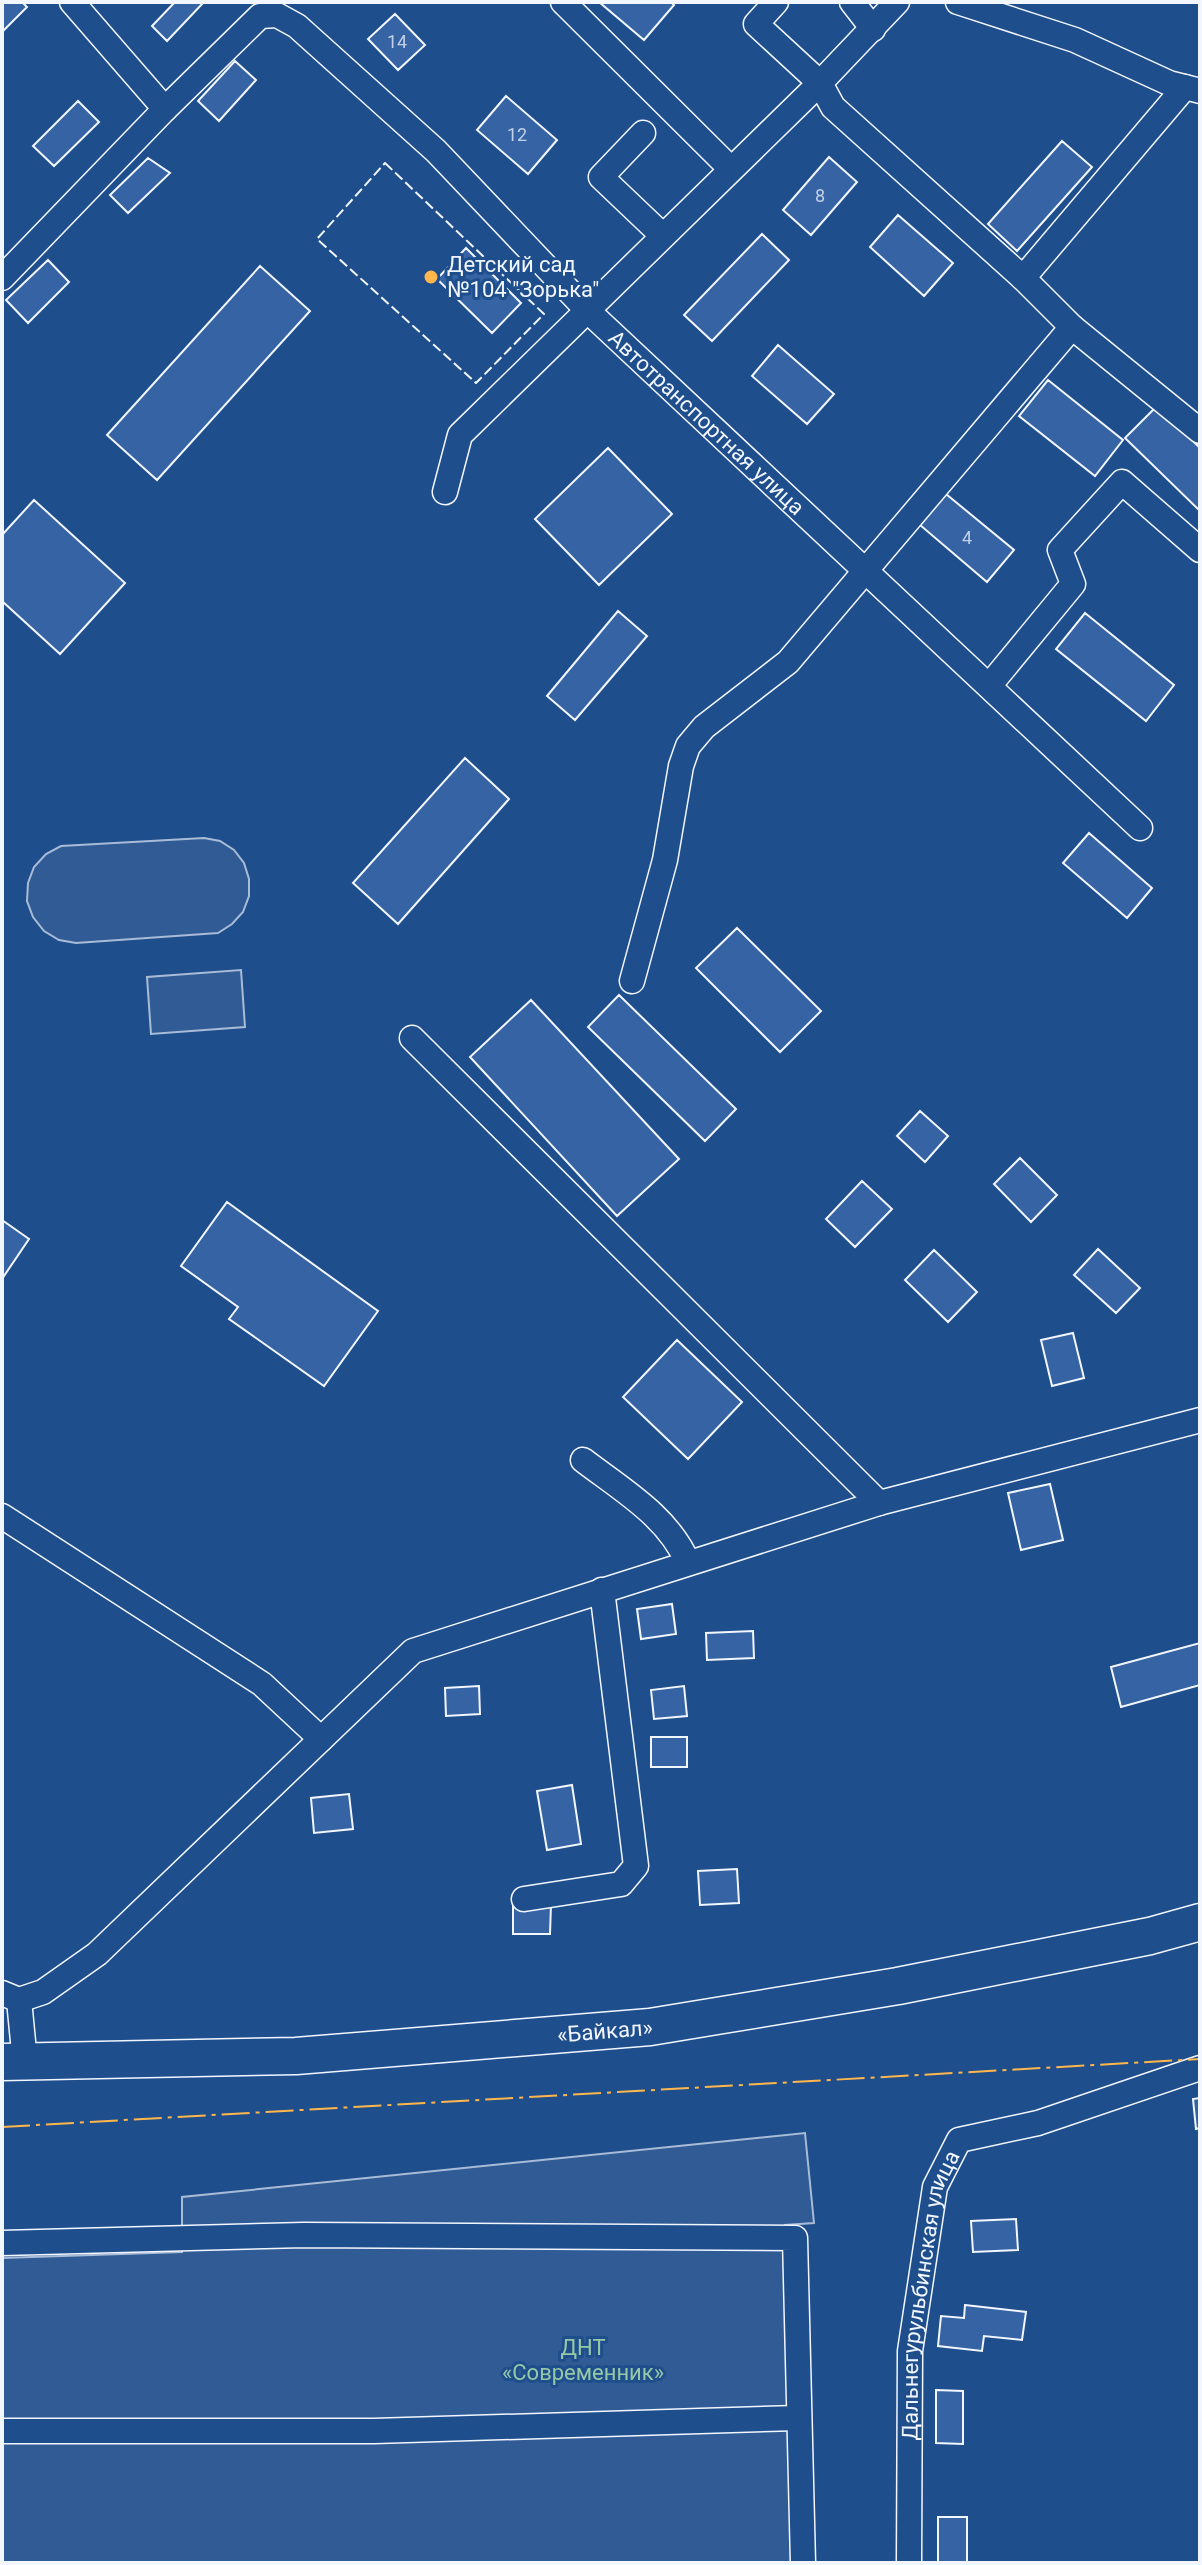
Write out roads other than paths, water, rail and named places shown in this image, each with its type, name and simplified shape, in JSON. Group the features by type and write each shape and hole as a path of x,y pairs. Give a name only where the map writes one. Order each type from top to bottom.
{"highway":[{"name":"«Байкал»","path":"13,2062 296,2056 650,2027 913,1983 1150,1936 1200,1922"}],"street":[{"path":"72,2 165,109"},
{"path":"563,2 731,169"},
{"path":"776,2 756,24 820,83 833,107 1023,278 1072,327 1200,431"},
{"path":"852,2 873,29"},
{"path":"445,492 460,435 820,83 897,2"},
{"path":"958,2 1075,40 1169,83 1192,89 1023,278"},
{"name":"Автотранспортная улица","path":"2,278 266,9 297,26 436,151 588,311 1140,828"},
{"path":"643,133 601,177 663,236"},
{"path":"632,981 665,860 681,766 688,746 704,727 788,662 1072,327"},
{"path":"989,686 1073,584 1060,550 1122,482 1200,550"},
{"path":"412,1038 879,1503"},
{"path":"13,2062 11,1996 43,1992 97,1954 413,1651 879,1503 1200,1420"},
{"path":"583,1460 664,1524 679,1543 688,1563"},
{"path":"2,1516 262,1684 321,1739"},
{"path":"524,1899 621,1884 636,1866 602,1590"},
{"name":"Дальнегурульбинская улица","path":"909,2563 910,2351 935,2187 959,2140 1038,2123 1200,2068"},
{"path":"2,2243 304,2235 795,2238 803,2563"},
{"path":"2,2431 374,2431 798,2418"}],"place":[{"name":"Детский сад №104 \"Зорька\"","path":"431,277"}],"park label":[{"name":"ДНТ «Современник»","path":"583,2360"}]}
